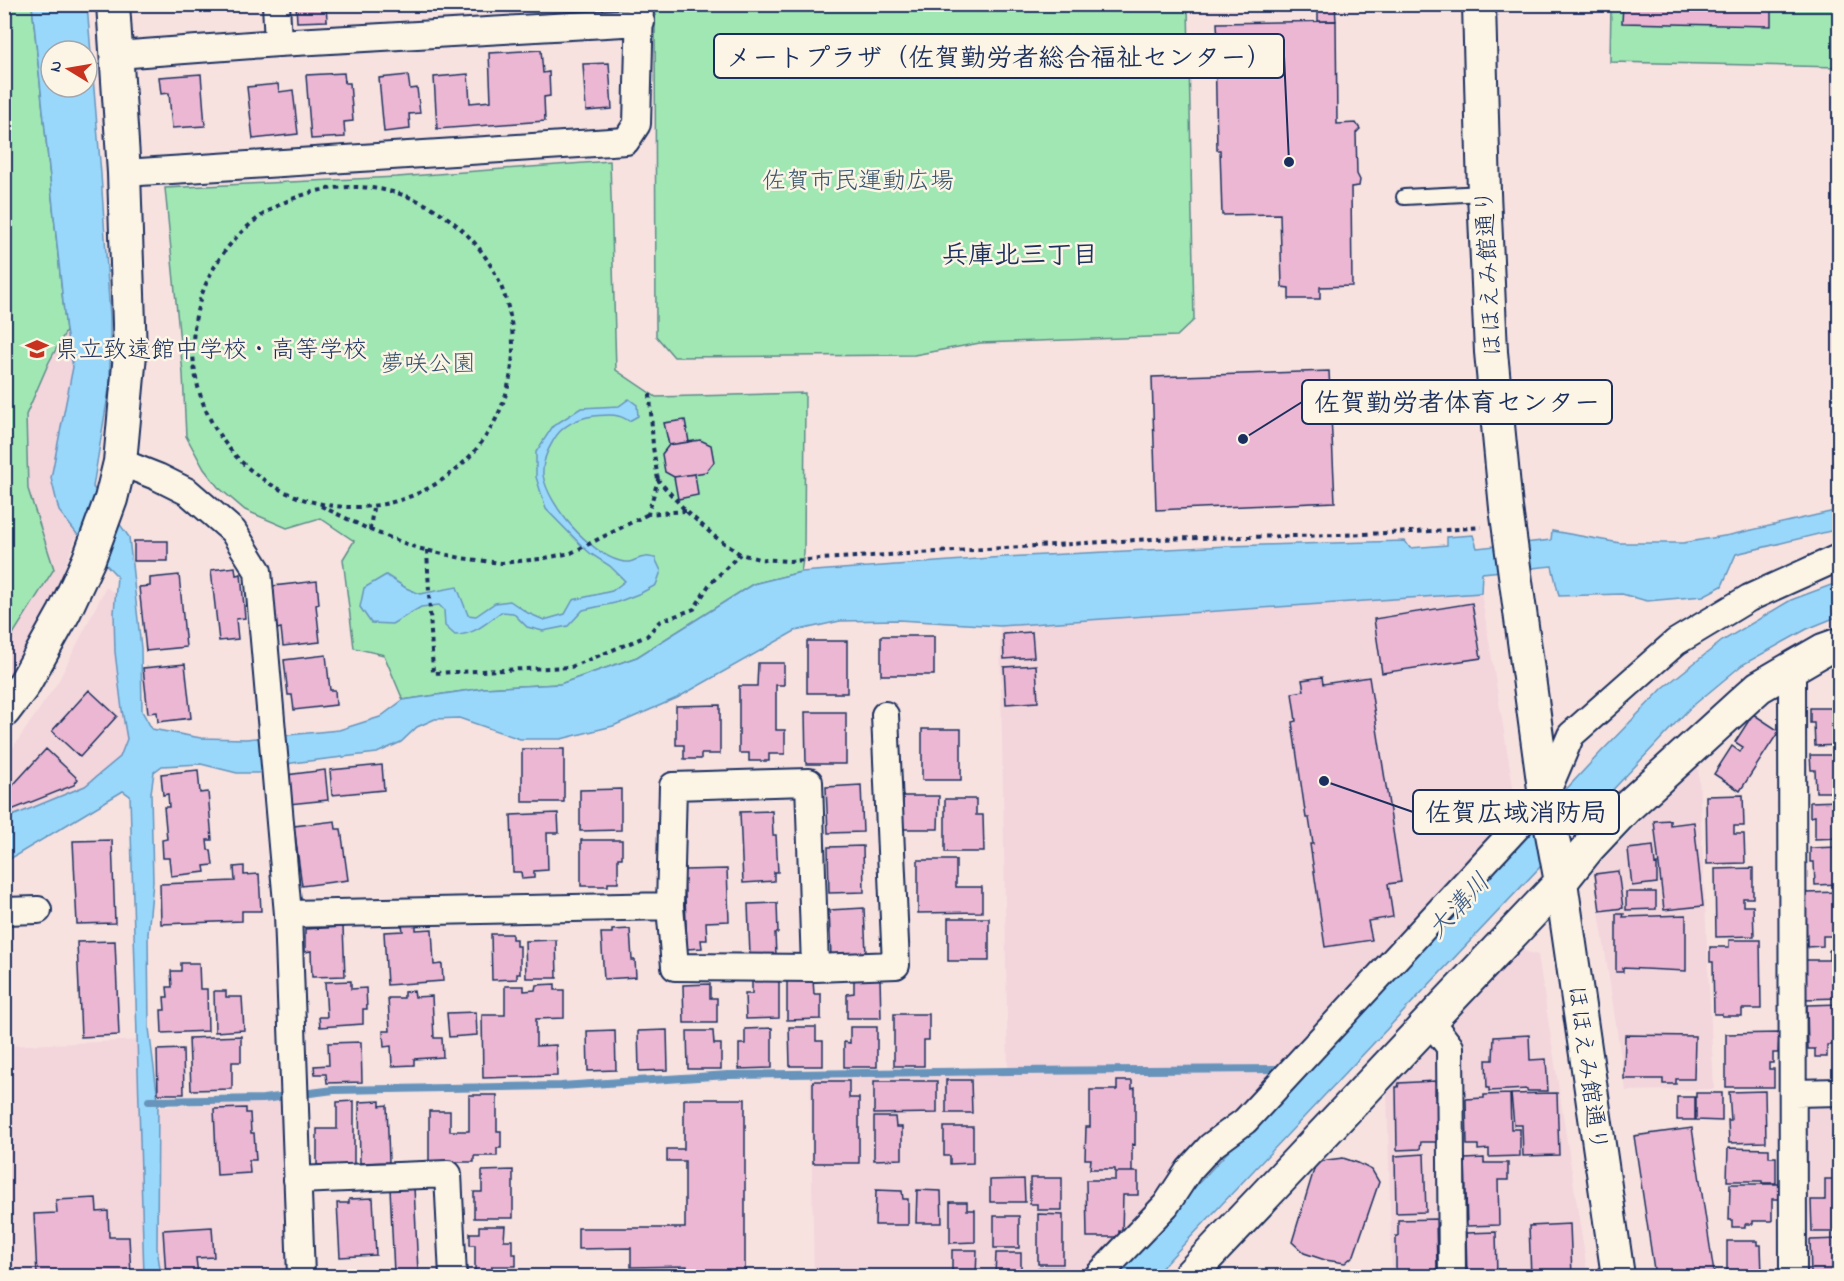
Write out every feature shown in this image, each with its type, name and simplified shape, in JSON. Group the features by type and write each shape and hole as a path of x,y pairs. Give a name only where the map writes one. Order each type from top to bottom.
{"street":[{"path":"4,711 23,686 64,613 89,559 111,499 120,462 130,354 124,172 113,4"},
{"path":"276,4 278,43"},
{"name":"ほほえみ館通り","path":"1479,4 1491,352 1510,540 1546,801 1559,871 1618,1276"},
{"path":"117,55 640,13 637,124 626,141 124,172"},
{"path":"120,462 188,492 233,531 258,571 288,914 301,1276"},
{"path":"1098,1276 1166,1205 1189,1170 1211,1146 1245,1121 1503,843 1546,801 1571,735 1676,642 1749,598 1839,557"},
{"path":"1189,1276 1430,1021 1559,871 1588,847 1624,809 1759,687 1823,650 1839,644"},
{"path":"1792,667 1794,1276"},
{"path":"815,968 809,782 674,786 670,906 675,967 815,968 896,965 885,715"},
{"path":"288,914 670,906"},
{"path":"4,911 38,910"},
{"path":"1430,1021 1450,1047 1452,1276"},
{"path":"1794,1093 1839,1092"},
{"path":"297,1180 448,1174 453,1276"}],"lane":[{"path":"1404,197 1484,193"}],"path":[{"path":"320,506 373,508 447,479 484,441 508,393 514,340 503,288 476,242 435,208 386,189 307,192 260,216 222,253 199,301 192,354 203,406 230,452 270,486 320,506 370,530 427,550 461,558 501,562 571,553 648,514 686,511"},
{"path":"648,514 658,480 653,447 650,393"},
{"path":"658,480 686,511 714,536 740,554 759,559 789,561 1153,539 1341,535 1481,527"},
{"path":"370,530 373,508"},
{"path":"427,550 434,673 571,667 647,636 659,622 694,609 709,585 740,554"}],"shaded area":[{"name":"県立致遠館中学校・高等学校","path":"32,4 39,71 39,99 42,99 66,331 73,367 51,478 59,511 77,534 53,599 5,680 4,5"},
{"path":"106,587 115,593 115,652 127,739 120,757 85,786 5,819 5,759 58,682"},
{"path":"1481,593 1517,811 1086,1276 814,1276 810,1075 1008,1071 1000,626"},
{"path":"1698,760 1714,1089 1626,1091 1593,871"},
{"path":"1521,950 1538,955 1588,1276 1392,1276 1387,1089"},
{"path":"145,1040 148,1108 287,1099 292,1276 5,1276 4,1046"},
{"path":"1839,1100 1839,1276 1804,1276 1802,1102"}],"green space":[{"name":"県立致遠館中学校・高等学校","path":"4,5 32,5 39,72 39,99 42,99 66,331 49,362 26,415 28,489 54,569 5,647"},
{"name":"佐賀市民運動広場","path":"655,5 1188,5 1194,320 1177,336 980,343 914,355 674,357 656,336"},
{"path":"1611,5 1839,5 1839,67 1610,62"},
{"name":"夢咲公園","path":"610,161 616,370 656,397 805,393 804,553 801,572 753,584 637,657 560,684 484,688 403,700 384,655 354,648 343,559 354,541 320,518 287,528 245,510 218,487 204,469 186,436 183,374 165,188 397,177"}],"water":[{"path":"32,5 87,5 90,39 39,39 39,72"},
{"path":"42,99 95,99 110,317 110,383 93,487 129,537 141,648 142,711 152,729 201,738 246,739 339,730 380,717 403,700 484,688 560,684 637,657 753,584 801,572 1004,557 1228,546 1405,541 1410,548 1447,545 1447,537 1473,535 1477,548 1551,540 1552,531 1620,543 1683,543 1730,535 1839,510 1839,529 1736,554 1722,586 1703,596 1647,601 1622,594 1559,596 1552,566 1482,573 1481,593 1000,626 898,620 840,621 795,631 677,698 613,726 561,739 520,739 459,718 435,719 417,727 401,742 377,753 292,763 258,773 237,773 201,764 162,766 154,772 151,793 153,882 148,934 149,1028 158,1100 157,1248 161,1276 144,1276 130,796 123,791 5,862 5,819 85,786 120,757 127,739 115,652 114,613 117,576 77,534 59,511 51,478 73,367 66,331"},
{"path":"629,399 637,405 638,416 629,421 616,416 594,416 576,421 560,431 547,453 543,475 553,500 562,514 572,527 596,549 624,562 642,557 655,558 661,571 656,585 615,603 583,610 568,626 543,631 527,627 513,613 501,612 474,631 455,635 445,626 444,610 439,605 421,607 392,624 371,623 360,607 364,588 386,575 420,594 457,587 468,615 476,616 495,603 510,601 544,620 565,614 573,600 612,591 625,581 610,566 583,547 546,509 536,477 536,452 553,426 581,408 619,406"},
{"path":"1839,582 1839,616 1807,629 1742,665 1689,709 1154,1276 1112,1276 1663,688 1722,641 1791,600"}],"building":[{"path":"296,4 326,4 327,21 297,22"},
{"path":"391,4 427,4 427,6 391,9"},
{"path":"502,4 558,4 558,9 502,9"},
{"path":"1318,4 1335,4 1336,21 1318,21"},
{"path":"1623,4 1771,4 1771,26 1622,23"},
{"path":"1336,21 1337,124 1356,123 1360,129 1356,133 1357,174 1360,180 1359,186 1351,187 1352,286 1320,287 1320,299 1289,299 1289,288 1282,287 1280,214 1222,215 1220,150 1217,150 1215,43 1218,42 1217,23"},
{"path":"541,50 543,73 549,72 550,96 544,97 545,121 437,129 434,77 468,74 470,103 491,101 489,53"},
{"path":"609,63 612,109 586,111 583,64"},
{"path":"344,73 345,83 350,83 353,121 344,122 345,137 311,139 306,75"},
{"path":"201,74 205,126 172,128 169,93 161,94 159,77"},
{"path":"408,75 410,89 417,88 420,113 409,114 410,129 384,132 379,78"},
{"path":"278,84 279,92 293,90 298,134 253,139 247,87"},
{"path":"1329,371 1335,502 1156,510 1152,377"},
{"path":"685,420 689,442 669,445 664,423"},
{"path":"700,440 711,445 714,462 706,472 674,477 665,472 662,454 669,445"},
{"path":"695,474 698,495 678,499 674,477"},
{"path":"134,541 168,541 168,561 134,561"},
{"path":"235,567 236,575 241,574 245,618 236,619 238,639 219,641 211,570"},
{"path":"179,575 186,647 146,651 139,587 150,586 150,578"},
{"path":"317,581 319,604 316,605 320,642 283,646 281,628 277,629 273,586"},
{"path":"1472,603 1481,658 1382,673 1374,619"},
{"path":"1032,632 1034,657 1004,659 1003,634"},
{"path":"881,636 934,636 934,675 881,675"},
{"path":"807,641 847,641 847,693 807,693"},
{"path":"326,655 330,690 335,690 336,705 294,710 292,695 288,695 284,660"},
{"path":"758,663 784,663 784,685 776,685 776,730 785,730 785,754 769,754 769,761 749,761 749,753 739,753 739,686 757,686"},
{"path":"185,664 191,718 158,722 157,712 148,713 143,668"},
{"path":"1036,665 1038,702 1006,704 1004,667"},
{"path":"1322,677 1323,684 1369,677 1401,882 1388,884 1393,917 1368,921 1372,940 1325,947 1310,844 1313,844 1309,818 1306,818 1292,722 1296,721 1292,693 1304,691 1302,680"},
{"path":"89,690 117,716 80,757 52,731"},
{"path":"720,705 720,754 701,754 701,759 684,759 684,745 676,745 676,706"},
{"path":"1810,708 1839,708 1840,745 1815,746 1814,723 1810,723"},
{"path":"805,712 846,712 846,764 806,764"},
{"path":"1753,714 1779,731 1740,791 1714,774 1732,746 1740,752 1743,747 1735,742"},
{"path":"922,729 961,729 961,780 922,780"},
{"path":"46,749 78,779 74,785 4,813 4,795"},
{"path":"522,749 564,749 564,802 522,802"},
{"path":"1810,755 1839,755 1840,792 1816,792 1815,770 1811,770"},
{"path":"382,765 384,790 332,795 330,770"},
{"path":"198,770 200,793 208,792 212,840 207,840 213,865 204,866 205,872 171,876 169,858 163,858 162,840 167,839 164,807 169,807 168,794 163,795 161,774"},
{"path":"325,770 328,800 289,804 286,775"},
{"path":"861,785 863,832 828,833 826,787"},
{"path":"621,789 621,830 580,831 580,790"},
{"path":"1743,795 1744,826 1734,826 1734,834 1744,834 1745,863 1707,864 1706,796"},
{"path":"903,796 939,796 938,829 903,829"},
{"path":"945,799 976,799 976,815 983,815 984,852 945,852"},
{"path":"1839,801 1840,838 1815,839 1815,816 1810,817 1810,802"},
{"path":"772,811 778,872 774,872 774,881 743,883 740,812"},
{"path":"558,813 559,833 547,833 548,870 534,871 534,878 522,879 521,872 513,872 511,815"},
{"path":"1670,820 1670,825 1694,822 1703,906 1664,910 1654,821"},
{"path":"335,821 336,829 341,829 348,880 302,886 294,826"},
{"path":"112,840 115,923 77,924 73,841"},
{"path":"581,840 622,840 622,858 618,858 618,883 608,883 608,886 581,886"},
{"path":"863,846 864,892 829,893 828,847"},
{"path":"1653,846 1655,865 1657,864 1657,883 1632,886 1628,849"},
{"path":"1839,847 1840,884 1815,885 1814,862 1810,862 1810,848"},
{"path":"918,860 956,860 956,887 982,887 982,912 918,913"},
{"path":"244,866 244,875 259,874 261,911 242,911 242,921 161,924 160,884 235,881 234,867"},
{"path":"1753,868 1753,898 1743,898 1743,906 1753,906 1754,936 1716,937 1715,869"},
{"path":"727,869 729,921 706,922 707,940 701,940 702,948 687,949 684,870"},
{"path":"1618,871 1623,908 1600,911 1595,874"},
{"path":"1626,892 1656,892 1656,909 1626,910"},
{"path":"1840,892 1838,936 1823,936 1823,946 1807,947 1805,893"},
{"path":"777,903 776,955 750,956 748,904"},
{"path":"864,908 866,954 831,956 829,910"},
{"path":"1616,914 1624,914 1623,917 1686,915 1686,971 1623,968 1623,972 1616,972"},
{"path":"948,918 989,918 989,961 948,961"},
{"path":"416,924 416,930 432,929 434,965 442,964 443,981 387,985 384,932 403,931 402,925"},
{"path":"343,927 345,976 312,977 311,951 305,952 305,929"},
{"path":"630,929 632,960 635,960 636,977 604,979 601,933"},
{"path":"491,934 512,934 512,939 516,939 516,946 520,946 520,974 517,974 517,979 492,980"},
{"path":"556,940 557,978 526,978 525,941"},
{"path":"1729,940 1760,940 1761,1009 1742,1009 1742,1016 1714,1014 1713,962 1710,962 1710,947 1729,947"},
{"path":"115,941 119,1035 81,1037 77,942"},
{"path":"1829,950 1840,950 1840,998 1804,999 1803,960 1829,960"},
{"path":"181,963 199,963 200,989 207,989 208,1031 162,1033 161,1010 165,1010 164,997 168,997 167,987 172,987 171,971 181,971"},
{"path":"779,978 779,1018 746,1019 745,994 752,994 752,979"},
{"path":"854,978 880,978 881,1018 847,1018 847,994 854,993"},
{"path":"813,980 814,994 821,994 821,1019 787,1020 787,981"},
{"path":"351,981 351,989 366,988 367,1009 363,1009 363,1024 320,1027 319,1017 327,1017 325,982"},
{"path":"555,984 555,990 564,990 564,1018 536,1019 536,1046 556,1045 557,1076 483,1078 482,1015 505,1015 505,986 524,986 524,991 535,990 536,985"},
{"path":"710,984 710,998 717,998 717,1023 684,1023 683,985"},
{"path":"214,991 226,991 226,997 242,997 244,1030 215,1032"},
{"path":"414,991 415,997 432,996 434,1038 442,1038 443,1057 414,1059 414,1065 392,1066 391,1046 384,1047 383,1031 390,1031 388,998 404,998 404,992"},
{"path":"1840,1004 1840,1045 1827,1045 1827,1057 1815,1057 1815,1049 1808,1049 1807,1005"},
{"path":"476,1012 477,1035 449,1037 447,1013"},
{"path":"894,1014 929,1014 929,1040 924,1040 924,1066 894,1066"},
{"path":"789,1027 816,1027 816,1041 823,1041 823,1066 790,1066"},
{"path":"850,1027 877,1027 877,1067 844,1067 844,1042 850,1043"},
{"path":"772,1028 772,1068 739,1069 739,1044 745,1044 745,1029"},
{"path":"615,1030 616,1070 588,1071 587,1031"},
{"path":"667,1030 668,1070 639,1071 638,1031"},
{"path":"687,1031 713,1031 714,1044 721,1044 721,1069 688,1069"},
{"path":"1779,1033 1778,1053 1773,1053 1773,1063 1769,1063 1769,1069 1774,1069 1774,1087 1726,1087 1726,1034"},
{"path":"1529,1035 1530,1060 1546,1059 1548,1091 1527,1091 1527,1089 1489,1091 1486,1060 1493,1060 1494,1037"},
{"path":"1625,1035 1695,1036 1694,1079 1676,1079 1676,1084 1663,1084 1663,1079 1624,1079"},
{"path":"241,1036 241,1062 232,1062 232,1089 191,1090 189,1038"},
{"path":"361,1042 362,1082 327,1083 326,1074 315,1074 314,1066 329,1065 328,1043"},
{"path":"183,1049 184,1094 158,1094 157,1050"},
{"path":"946,1080 971,1080 972,1113 946,1113"},
{"path":"813,1081 849,1081 849,1098 859,1098 859,1163 813,1163"},
{"path":"874,1081 937,1081 937,1113 874,1114"},
{"path":"1117,1081 1132,1081 1132,1089 1135,1088 1135,1145 1132,1144 1132,1172 1090,1169 1091,1159 1085,1159 1086,1127 1090,1127 1090,1090 1117,1090"},
{"path":"1435,1081 1435,1101 1440,1100 1440,1121 1436,1121 1436,1142 1421,1142 1420,1149 1397,1150 1396,1087 1399,1083"},
{"path":"1765,1091 1766,1142 1729,1143 1728,1120 1731,1120 1729,1092"},
{"path":"1557,1093 1559,1155 1523,1156 1522,1125 1514,1125 1511,1094"},
{"path":"1696,1093 1722,1093 1722,1121 1696,1120"},
{"path":"1510,1094 1511,1129 1520,1129 1520,1156 1489,1157 1489,1149 1478,1150 1478,1145 1467,1145 1466,1099 1484,1098 1484,1095"},
{"path":"469,1095 497,1095 497,1131 501,1131 501,1148 497,1148 497,1156 474,1156 474,1162 429,1162 429,1111 450,1111 450,1131 469,1131"},
{"path":"1677,1097 1695,1097 1695,1120 1677,1120"},
{"path":"684,1099 745,1099 745,1276 687,1276 687,1266 631,1267 631,1248 578,1249 578,1228 685,1228 685,1161 667,1161 667,1149 684,1149"},
{"path":"354,1101 354,1165 317,1165 317,1129 337,1129 337,1102"},
{"path":"380,1101 380,1106 387,1105 389,1162 360,1163 359,1102"},
{"path":"246,1108 246,1113 250,1113 251,1133 254,1133 256,1160 249,1160 250,1173 217,1175 214,1109"},
{"path":"874,1117 895,1117 896,1127 902,1127 902,1159 874,1160"},
{"path":"944,1127 973,1127 973,1163 950,1164 950,1156 944,1156"},
{"path":"1692,1128 1714,1273 1655,1276 1634,1136"},
{"path":"1728,1148 1769,1149 1769,1157 1776,1157 1776,1183 1727,1181"},
{"path":"1424,1154 1426,1212 1396,1213 1395,1156"},
{"path":"1343,1158 1372,1170 1379,1182 1354,1255 1345,1263 1325,1260 1304,1253 1292,1242 1316,1163"},
{"path":"1484,1158 1484,1163 1508,1163 1508,1180 1498,1180 1499,1225 1467,1226 1465,1159"},
{"path":"513,1170 513,1218 474,1218 474,1192 482,1192 482,1171"},
{"path":"1115,1172 1138,1172 1138,1195 1123,1195 1122,1232 1119,1231 1119,1237 1087,1237 1086,1180 1115,1180"},
{"path":"1030,1178 1062,1178 1062,1210 1037,1210 1037,1204 1030,1204"},
{"path":"1024,1179 1025,1202 990,1202 990,1180"},
{"path":"1825,1179 1840,1179 1840,1232 1812,1232 1811,1200 1825,1200"},
{"path":"1730,1184 1779,1184 1779,1199 1772,1199 1772,1221 1753,1221 1753,1224 1745,1224 1745,1227 1732,1227 1732,1220 1729,1220"},
{"path":"414,1187 418,1272 394,1273 390,1188"},
{"path":"876,1190 902,1191 903,1199 908,1199 908,1225 875,1225"},
{"path":"917,1190 941,1191 942,1223 916,1223"},
{"path":"96,1198 97,1212 108,1211 109,1237 129,1237 131,1276 37,1276 34,1214 57,1213 56,1200"},
{"path":"373,1198 376,1255 340,1257 337,1203 349,1203 349,1199"},
{"path":"950,1202 967,1202 967,1210 975,1210 975,1242 950,1243"},
{"path":"1038,1214 1063,1215 1063,1264 1038,1264"},
{"path":"994,1216 1019,1216 1019,1248 994,1248"},
{"path":"1436,1219 1437,1271 1417,1271 1417,1276 1402,1276 1402,1271 1396,1272 1398,1220"},
{"path":"1570,1224 1572,1276 1531,1276 1529,1226"},
{"path":"479,1226 505,1226 504,1240 512,1240 512,1254 516,1254 516,1266 492,1266 491,1272 475,1272 475,1245 470,1245 470,1233 479,1233"},
{"path":"212,1227 214,1257 196,1258 198,1275 166,1276 163,1230"},
{"path":"1496,1232 1497,1276 1467,1276 1466,1233"},
{"path":"1840,1239 1840,1273 1811,1274 1810,1240"},
{"path":"1727,1241 1757,1241 1757,1245 1761,1245 1762,1276 1727,1276"},
{"path":"952,1250 977,1250 976,1276 952,1276"},
{"path":"996,1253 1021,1253 1021,1276 995,1276"},
{"path":"1038,1268 1063,1268 1063,1276 1038,1276"}],"waterway":[{"path":"149,1101 263,1099 334,1090 561,1086 728,1075 1278,1069"}],"place":[{"name":"メートプラザ（佐賀勤労者総合福祉センター）","path":"1289,162"},
{"name":"県立致遠館中学校・高等学校","path":"37,349"},
{"name":"佐賀勤労者体育センター","path":"1243,439"},
{"name":"佐賀広域消防局","path":"1324,781"}],"district":[{"name":"兵庫北三丁目","path":"1020,254"}],"water label":[{"name":"大溝川","path":"1458,905"}]}
